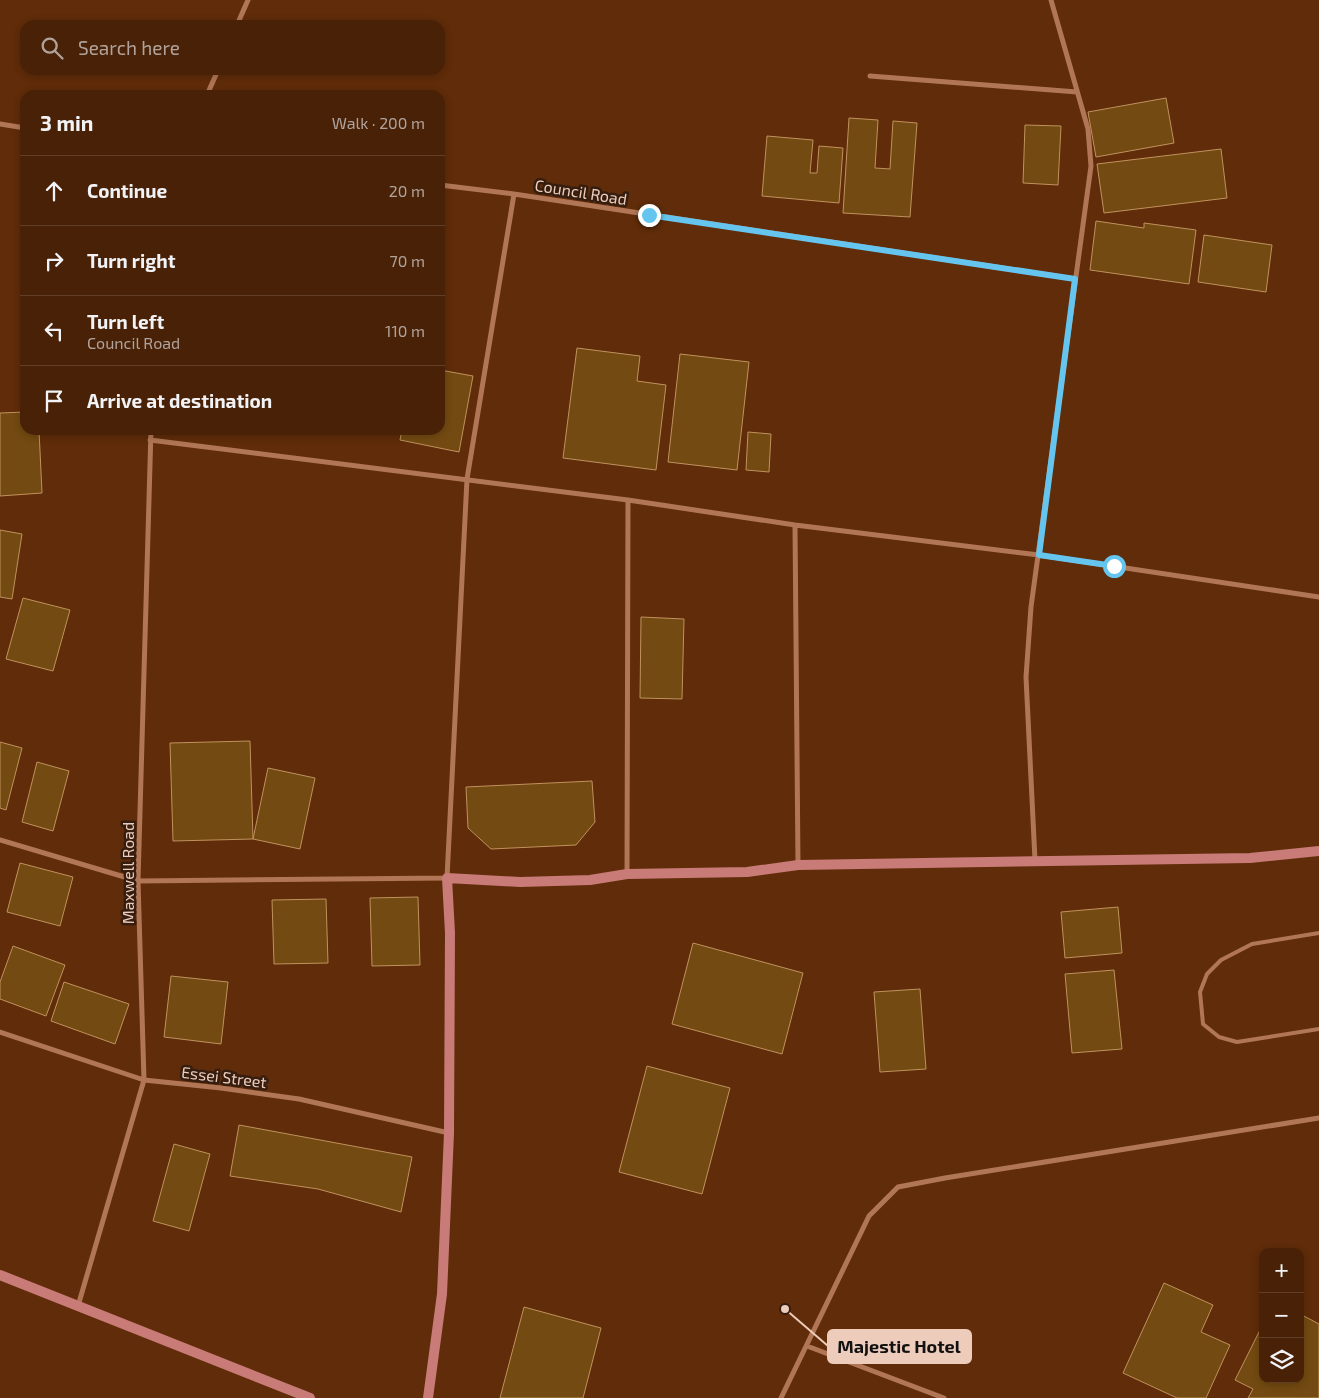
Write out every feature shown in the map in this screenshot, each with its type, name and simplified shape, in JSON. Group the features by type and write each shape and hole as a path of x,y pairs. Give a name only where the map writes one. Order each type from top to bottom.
{"street":[{"path":"239,20 248,0"},
{"path":"1035,860 1026,677 1031,607 1091,166 1088,130 1051,0"},
{"path":"209,90 216,75"},
{"path":"870,76 1077,92"},
{"path":"0,124 20,127"},
{"name":"Council Road","path":"445,186 514,194 1075,279"},
{"path":"428,1398 442,1294 449,1132 450,933 447,878 467,479 514,194"},
{"name":"Maxwell Road","path":"78,1307 144,1080 138,881 150,435"},
{"path":"150,440 467,479 628,500 795,525 1039,555 1319,597"},
{"path":"627,874 628,500"},
{"path":"795,525 798,865"},
{"path":"0,840 138,881 447,878 520,882 590,880 627,874 747,872 798,865 1250,858 1319,851"},
{"name":"Essei Street","path":"0,1032 144,1080 221,1088 299,1100 449,1132"},
{"path":"781,1398 869,1216 898,1187 955,1176 1319,1118"},
{"path":"0,1275 310,1398"},
{"path":"807,1346 944,1398"}],"lane":[{"path":"1319,933 1252,944 1221,960 1208,974 1200,992 1203,1024 1219,1037 1237,1042 1319,1030"}],"building":[{"path":"1166,98 1174,143 1096,157 1088,112"},
{"path":"849,118 878,120 875,168 890,169 893,121 917,123 910,217 843,213"},
{"path":"1025,125 1061,126 1058,185 1023,183"},
{"path":"767,136 813,140 810,173 817,173 819,146 843,148 839,203 762,196"},
{"path":"1221,149 1227,198 1104,213 1097,164"},
{"path":"1096,221 1144,228 1144,223 1196,230 1189,284 1090,270"},
{"path":"1204,235 1272,245 1266,292 1198,282"},
{"path":"577,348 640,356 637,381 666,385 656,470 563,458"},
{"path":"680,354 749,362 737,470 668,462"},
{"path":"445,371 473,376 459,452 400,440 401,435 445,435"},
{"path":"20,412 20,435 39,435 42,493 0,496 0,413"},
{"path":"748,432 771,434 769,472 746,470"},
{"path":"0,530 22,534 12,599 0,597"},
{"path":"23,598 70,610 53,671 6,659"},
{"path":"641,617 684,619 682,699 640,698"},
{"path":"250,741 253,839 173,841 170,743"},
{"path":"0,742 22,748 6,810 0,808"},
{"path":"37,762 69,771 53,831 22,822"},
{"path":"268,768 315,778 300,849 253,839"},
{"path":"592,781 595,822 576,845 491,849 468,828 466,787"},
{"path":"20,863 73,877 60,926 7,912"},
{"path":"418,897 420,965 372,966 370,898"},
{"path":"326,899 328,963 274,964 272,900"},
{"path":"1118,907 1122,953 1065,958 1061,912"},
{"path":"693,943 803,973 782,1054 672,1024"},
{"path":"13,946 65,965 46,1016 0,999 0,982"},
{"path":"1114,970 1122,1049 1072,1053 1065,974"},
{"path":"171,976 228,982 221,1044 164,1037"},
{"path":"64,982 129,1004 115,1044 51,1021"},
{"path":"920,989 926,1069 880,1072 874,992"},
{"path":"647,1066 730,1088 702,1194 619,1172"},
{"path":"239,1125 412,1157 401,1212 318,1189 230,1176"},
{"path":"174,1144 210,1154 189,1231 153,1221"},
{"path":"1164,1283 1213,1305 1201,1332 1230,1345 1206,1398 1177,1398 1123,1373"},
{"path":"524,1307 601,1328 583,1398 500,1398"},
{"path":"1304,1316 1319,1324 1319,1398 1248,1398 1253,1389 1235,1380 1259,1332 1259,1383 1304,1383"}],"place":[{"name":"Majestic Hotel","path":"785,1309"}],"route":[{"path":"649,215 1075,279 1039,555 1114,566"}]}
